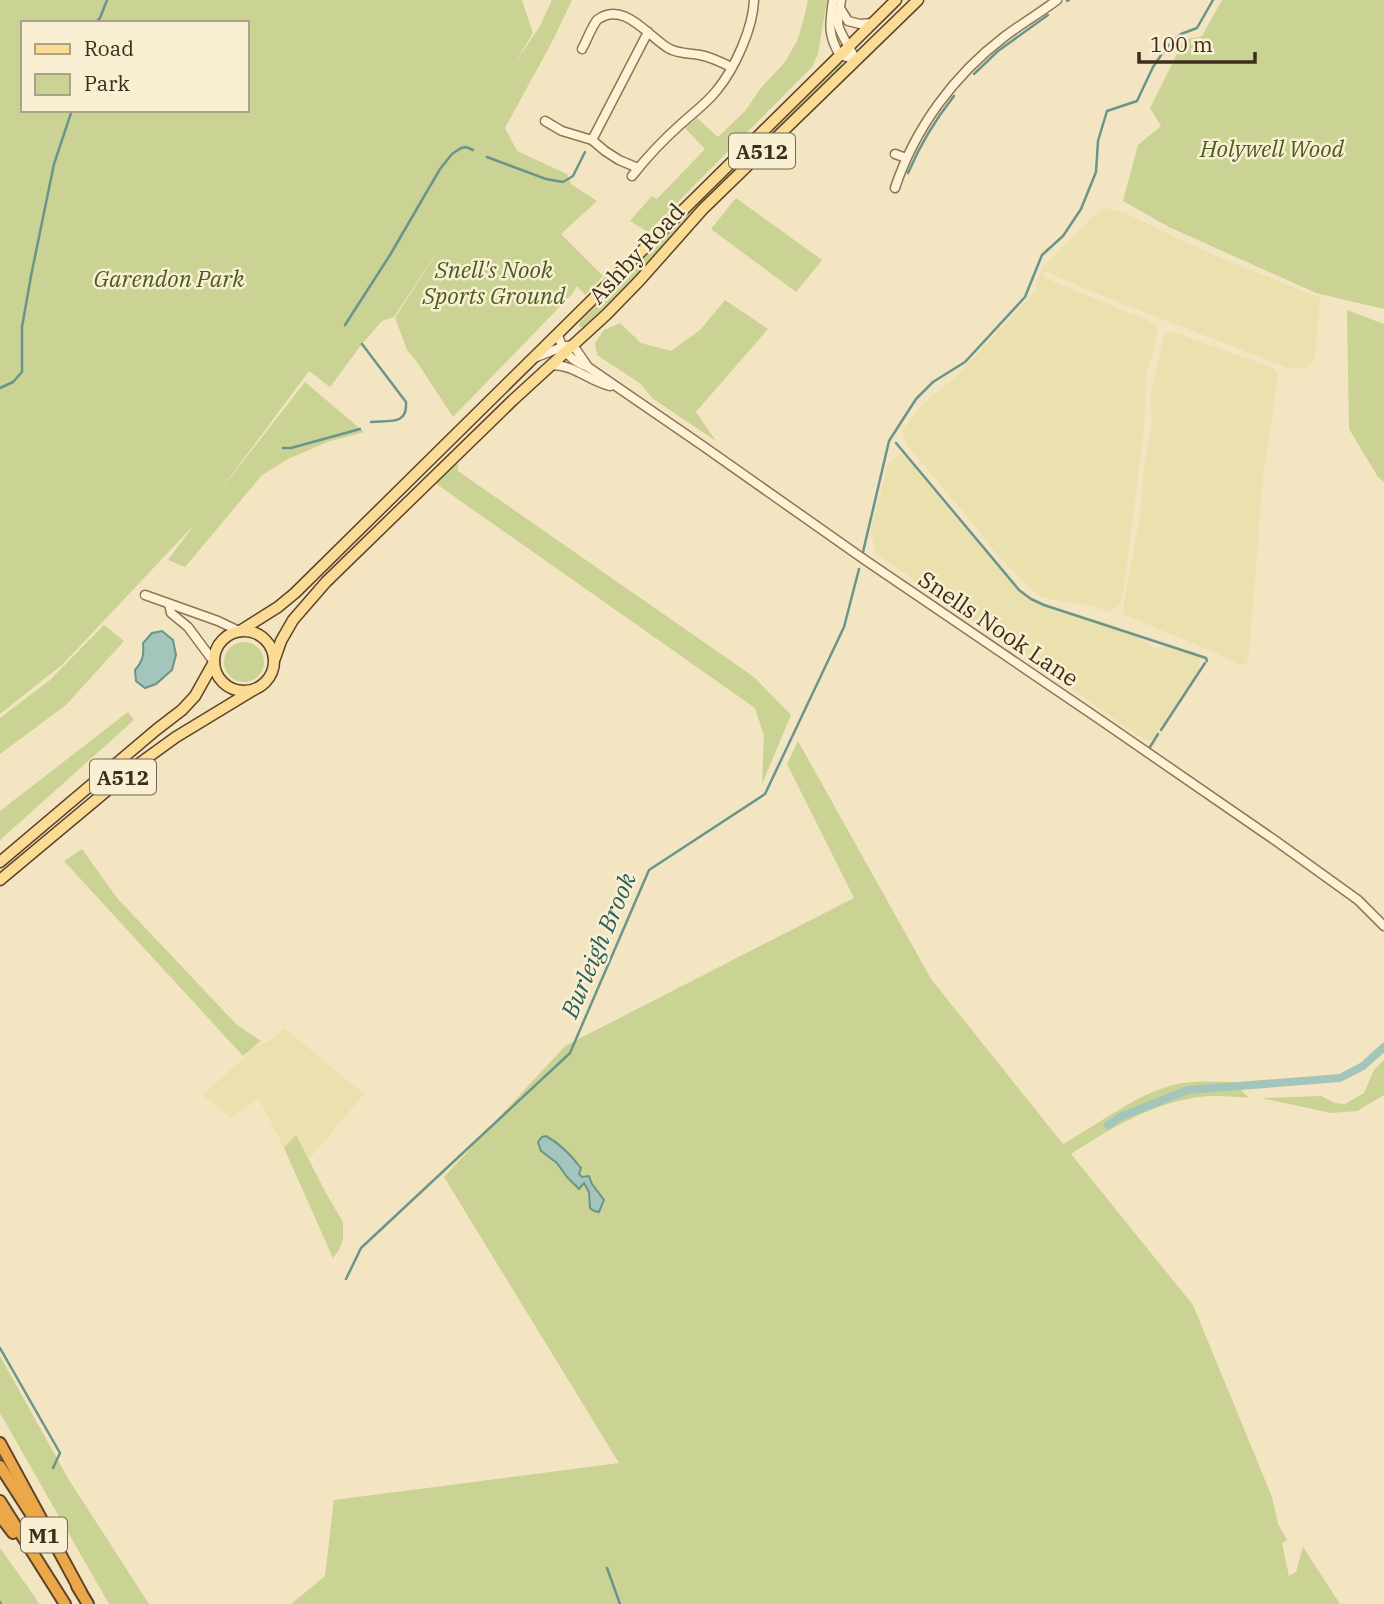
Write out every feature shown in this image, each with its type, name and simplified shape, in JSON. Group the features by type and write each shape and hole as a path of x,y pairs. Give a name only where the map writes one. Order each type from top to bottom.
{"highway":[{"path":"0,1444 81,1591"},
{"name":"M1","path":"0,1466 88,1604"},
{"name":"M1","path":"0,1501 65,1604"},
{"path":"0,1516 47,1576"}],"main road":[{"name":"Ashby Road","path":"240,631 295,593 896,0"},
{"name":"Ashby Road","path":"275,658 277,647 287,629 308,601 566,348 632,288 703,209 918,0"},
{"path":"240,631 253,631 263,637 271,646 275,658 270,678 255,689 247,691 231,688 219,677 214,662 222,639 240,631"},
{"name":"A512","path":"0,862 182,710 195,696 214,662"},
{"name":"A512","path":"0,880 140,763 176,737 255,689"}],"street":[{"path":"632,176 662,142 716,92 726,78 748,31 754,0"},
{"path":"833,0 831,39 840,55 856,60"},
{"path":"895,188 906,158 922,129 958,80 1003,38 1057,0"},
{"path":"840,4 839,29 856,60"},
{"path":"840,4 848,21 873,23"},
{"path":"587,45 596,21 611,10 629,13 638,19 648,32 675,52 712,58 731,67"},
{"path":"592,140 648,32"},
{"path":"551,122 562,131 592,140 605,151 638,168"},
{"path":"895,154 906,158"},
{"name":"Snells Nook Lane","path":"558,334 566,348 588,368 1276,841 1358,900 1384,926"},
{"path":"531,359 566,348"},
{"path":"551,365 567,366 601,384 616,387"},
{"path":"145,595 240,631"},
{"path":"169,604 171,613 188,627 214,662"}],"shaded area":[{"path":"1106,208 1124,213 1214,255 1320,298 1315,358 1306,367 1298,369 1288,368 1047,272 1043,273 1045,278 1138,316 1158,327 1146,374 1144,430 1126,572 1120,605 1110,612 1042,597 1032,590 997,555 909,448 902,431 916,412 956,377 1027,300 1036,289 1043,266 1099,210"},
{"path":"1173,332 1273,368 1278,375 1263,478 1249,653 1244,665 1125,615 1123,610 1140,515 1144,467 1152,423 1150,397 1164,336"},
{"path":"903,454 1026,597 1034,602 1111,624 1140,638 1155,649 1167,646 1196,653 1200,658 1199,670 1152,739 1145,740 878,555 871,529 888,464"},
{"path":"284,1028 364,1094 309,1159 296,1135 284,1148 259,1099 231,1118 203,1095 258,1045 270,1041"}],"green space":[{"name":"Garendon Park","path":"0,0 522,0 533,33 513,66 540,26 552,0 572,0 505,128 517,151 567,174 571,184 597,201 561,234 603,276 585,295 577,286 453,417 407,350 395,318 445,240 394,317 382,321 330,387 309,371 216,496 305,382 364,432 327,442 288,459 262,475 185,567 168,560 194,525 63,664 0,714"},
{"path":"808,0 827,0 818,54 812,67 648,232 630,221 652,196 657,199 705,149 685,128 697,118 718,137 746,110 760,89 785,62 797,41"},
{"name":"Holywell Wood","path":"1222,0 1384,0 1384,309 1316,293 1169,227 1123,201 1138,145 1161,126 1150,108 1184,40 1202,36"},
{"path":"837,63 844,65 842,68 698,207 628,285 584,328 579,326"},
{"path":"736,198 822,260 796,292 711,229"},
{"path":"725,300 768,329 696,412 716,441 652,398 641,384 597,355 595,343 604,330 620,323 641,343 671,351 700,330"},
{"path":"1347,310 1384,324 1384,482 1378,477 1349,429"},
{"path":"453,464 458,464 458,471 754,677 791,715 762,784 764,736 755,708 435,483"},
{"path":"104,625 124,641 66,705 0,754 0,718 50,680"},
{"path":"244,642 258,648 264,662 258,676 244,682 230,676 224,662 230,648"},
{"path":"128,712 134,720 0,840 0,811"},
{"path":"798,741 931,979 1063,1144 1130,1103 1180,1083 1233,1082 1249,1098 1197,1097 1178,1101 1140,1114 1071,1154 1193,1305 1272,1497 1278,1524 1287,1540 1282,1543 1289,1576 1296,1572 1303,1547 1340,1604 291,1604 325,1576 334,1500 619,1463 444,1177 565,1046 854,898 787,764"},
{"path":"82,849 117,898 237,1025 261,1041 243,1056 64,861"},
{"path":"1384,1060 1384,1095 1357,1111 1331,1113 1261,1098 1321,1096 1335,1103 1345,1104 1364,1093 1374,1070"},
{"path":"296,1135 343,1222 343,1240 333,1258 284,1148"},
{"path":"0,1356 69,1480 149,1604 109,1604 0,1413"},
{"path":"0,1548 35,1597 39,1604 0,1604"}],"water":[{"path":"162,631 173,640 176,655 172,670 156,684 145,688 136,681 135,670 142,658 143,643 152,633"},
{"path":"546,1136 561,1146 581,1168 579,1174 582,1177 589,1176 604,1200 599,1212 590,1208 589,1192 584,1183 579,1189 557,1163 541,1151 538,1142"}],"waterway":[{"path":"97,21 107,0"},
{"name":"Burleigh Brook","path":"863,552 889,441 916,399 933,382 965,362 1025,297 1042,255 1063,236 1081,209 1096,172 1098,141 1107,111 1137,101 1153,67 1166,48 1181,34 1197,28 1213,0"},
{"path":"974,74 998,51 1048,15"},
{"path":"908,173 928,133 954,96"},
{"path":"0,388 13,382 22,372 22,327 31,276 54,164 71,112"},
{"path":"345,325 440,169 452,154 461,148 473,150"},
{"path":"487,157 546,179 563,182 573,176 585,152"},
{"path":"362,344 406,402 406,410 400,418 371,422"},
{"path":"283,448 360,429"},
{"path":"896,443 1019,590 1031,599 1206,658 1207,661"},
{"name":"Burleigh Brook","path":"346,1279 361,1248 570,1053 649,870 765,794 844,627 859,569"},
{"path":"1161,730 1205,663"},
{"path":"1150,747 1158,734"},
{"path":"1108,1125 1122,1116 1188,1090 1340,1078 1363,1066 1384,1047"},
{"path":"0,1348 60,1453 53,1468"},
{"path":"607,1568 620,1604"}],"park label":[{"name":"Snell's Nook Sports Ground","path":"494,282"}]}
